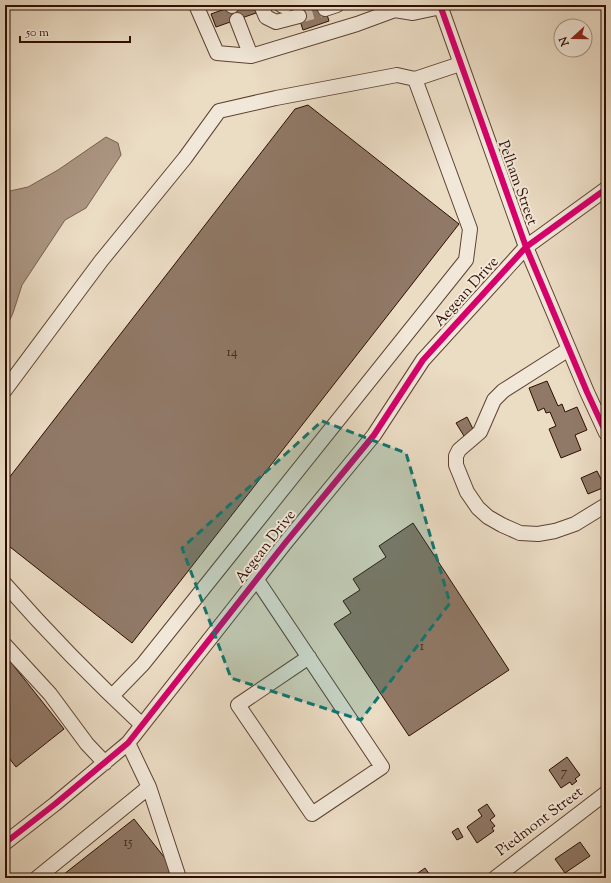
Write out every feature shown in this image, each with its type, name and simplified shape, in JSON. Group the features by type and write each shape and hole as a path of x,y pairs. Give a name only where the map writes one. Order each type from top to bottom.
{"street":[{"path":"196,5 217,53 251,56 357,24 378,10 396,7 413,13 440,6"},
{"path":"261,5 266,18 276,22 299,16"},
{"path":"281,5 286,5"},
{"name":"Pelham Street","path":"440,6 526,247 606,433"},
{"path":"237,20 251,56"},
{"path":"5,390 101,261 185,158 219,110 398,75 415,79 460,64"},
{"path":"112,696 143,664 466,260 470,229 415,79"},
{"name":"Aegean Drive","path":"5,843 55,804 128,743 286,542 374,435 423,360 526,247 606,189"},
{"path":"569,349 503,391 494,400 480,432 459,450 456,456 456,465 467,492 478,508 488,517 520,533 538,534 555,531 575,524 606,505"},
{"path":"257,580 382,767 312,814 238,705 308,657"},
{"path":"5,584 40,623 142,725"},
{"path":"5,645 50,694 87,744 105,763"},
{"path":"128,743 149,787 179,878"},
{"path":"37,878 149,787"},
{"name":"Piedmont Street","path":"495,878 606,793"}],"highlighted area":[{"path":"322,421 406,453 450,603 361,720 231,678 182,548"}],"shaded area":[{"path":"106,137 118,143 121,155 86,208 65,220 22,285 13,313 5,330 5,192 28,187 58,170"}],"building":[{"path":"236,5 254,5 256,13 216,27 211,14"},
{"path":"324,5 329,21 303,30 297,12"},
{"path":"308,105 459,224 132,643 5,543 5,483 295,109"},
{"path":"547,381 558,406 562,404 565,412 577,407 587,430 575,435 581,450 561,458 549,429 556,426 550,412 546,413 544,408 538,411 529,388"},
{"path":"467,417 474,431 464,436 456,423"},
{"path":"597,471 605,487 588,494 581,478"},
{"path":"413,523 509,670 409,736 334,624 351,613 343,601 360,590 353,579 386,557 379,546"},
{"path":"5,655 64,729 16,767 5,753"},
{"path":"567,757 580,775 575,779 577,781 572,785 570,782 561,788 549,770"},
{"path":"487,804 495,816 490,820 495,826 492,828 494,831 477,843 467,827 482,816 478,810"},
{"path":"134,819 172,867 172,871 163,878 59,878"},
{"path":"458,828 463,837 457,840 452,832"},
{"path":"580,842 590,856 565,873 555,859"},
{"path":"425,868 432,878 411,878"}],"tunnel":[{"path":"299,16 325,9"}],"cycle path":[{"path":"440,5 526,247 587,392 606,433"},
{"path":"5,843 55,804 128,743 286,542 374,435 423,360 526,247 606,189"}]}
